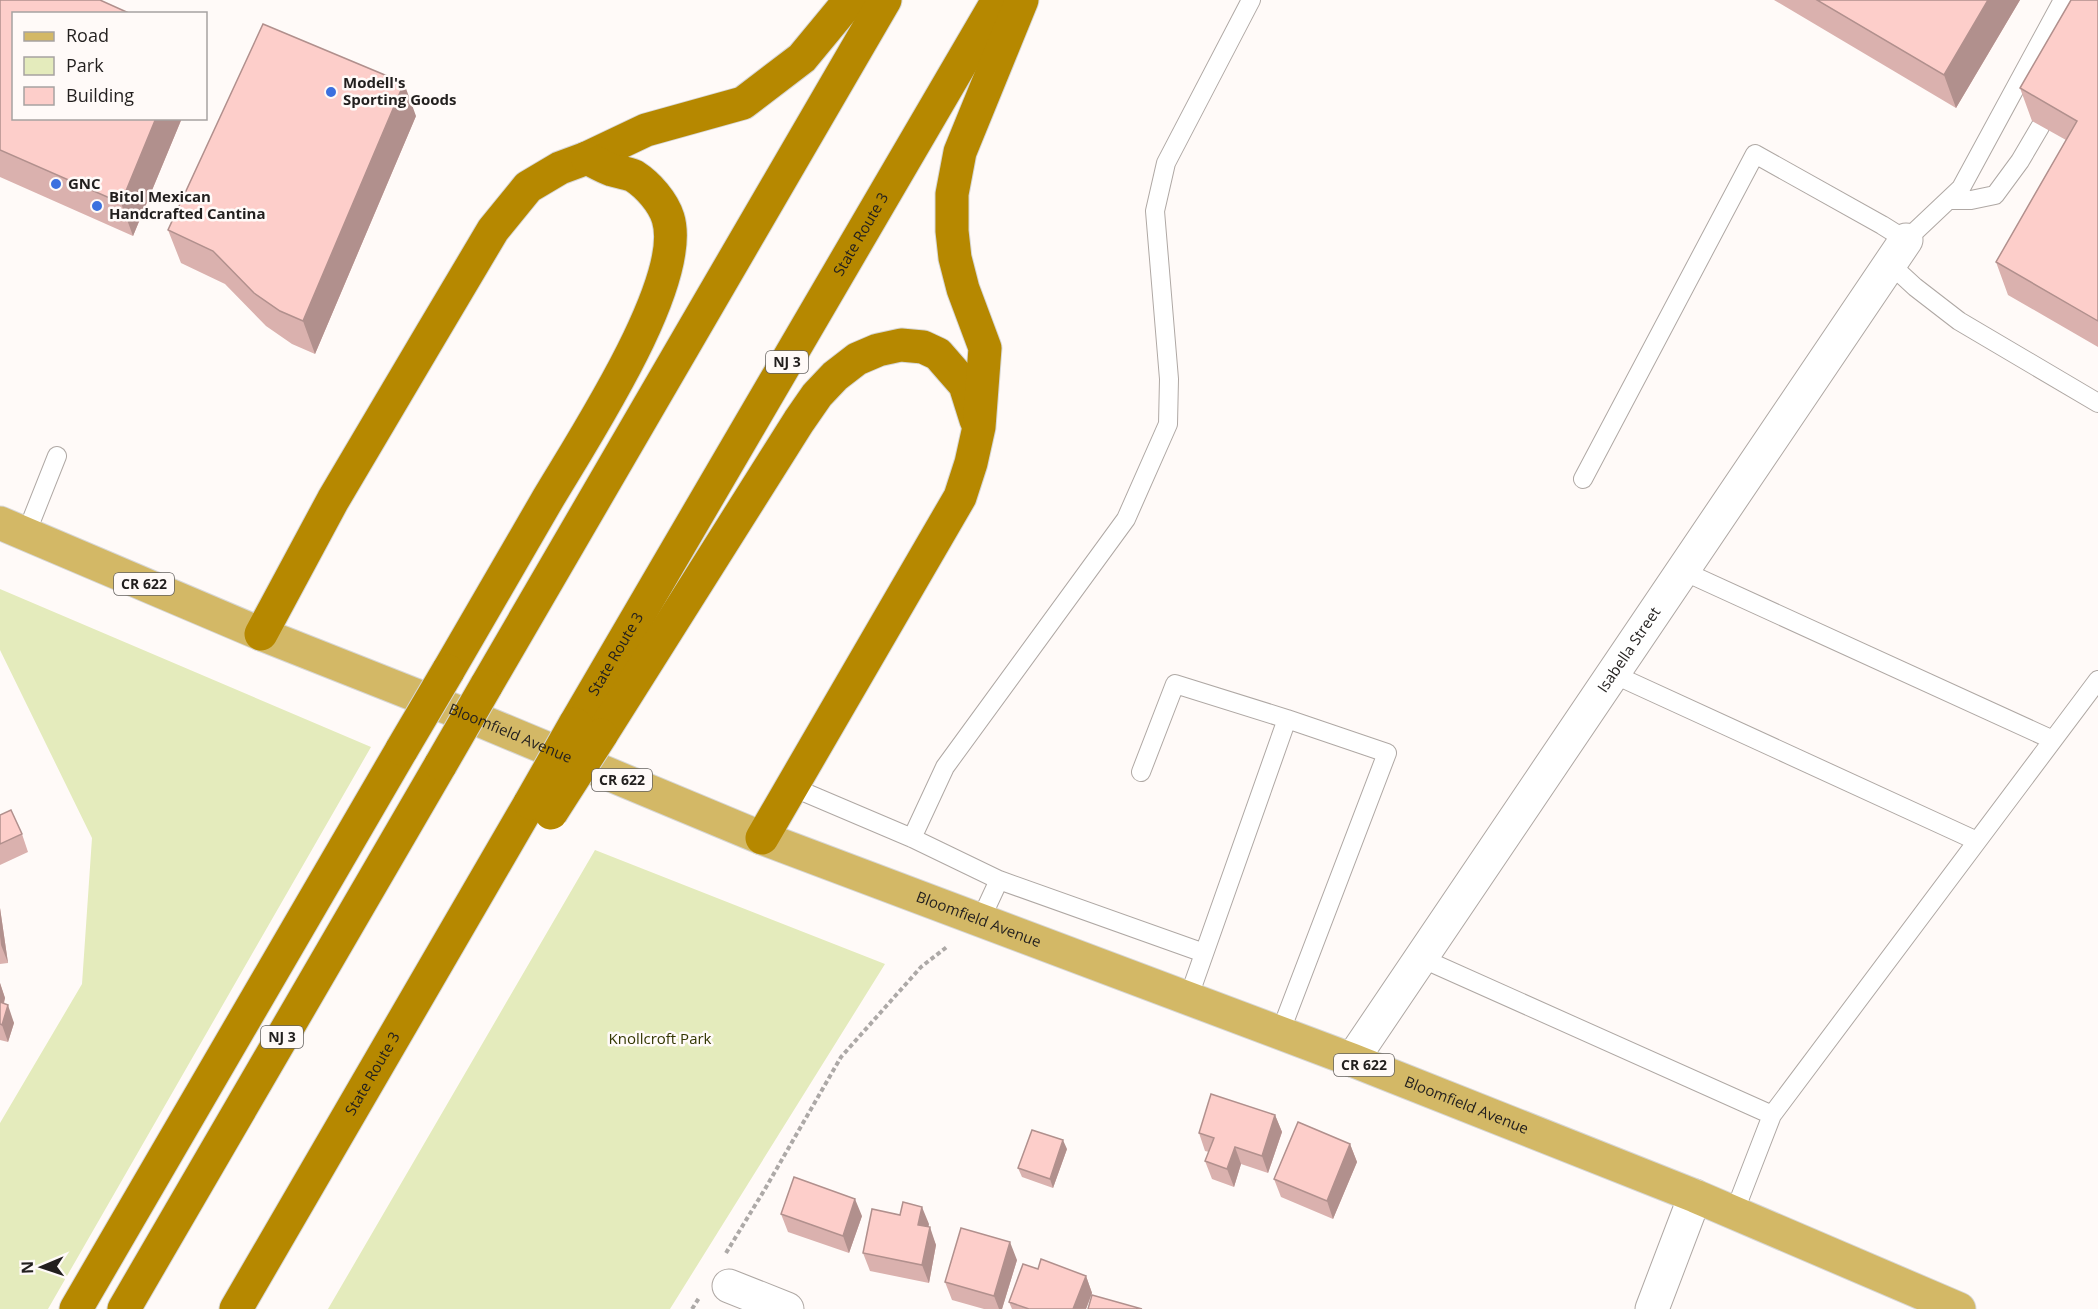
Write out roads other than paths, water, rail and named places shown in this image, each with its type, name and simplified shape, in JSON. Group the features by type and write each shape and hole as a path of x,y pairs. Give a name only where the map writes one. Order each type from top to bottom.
{"highway":[{"path":"261,634 333,500 493,230 528,187 560,168 646,130 743,103 802,58 850,0"},
{"name":"NJ 3","path":"124,1309 885,0"},
{"name":"State Route 3","path":"236,1309 392,1041 541,808 588,730 999,0"},
{"path":"762,838 960,497 971,464 979,427 985,348 963,289 955,258 952,194 960,152 1022,0"},
{"path":"76,1309 610,393 642,334 668,257 670,236 668,219 653,193 633,176 587,158"},
{"path":"588,730 817,395 835,376 857,359 878,350 901,345 922,347 938,354 964,385 979,427"}],"main road":[{"name":"Bloomfield Avenue","path":"13,529 261,634 481,721 762,838 1352,1060 1695,1196 1959,1309"}],"street":[{"name":"Isabella Street","path":"1352,1060 1898,252"},
{"path":"1652,1309 1695,1196"},
{"path":"718,1278 787,1309"}],"lane":[{"path":"912,838 945,767 1126,519 1168,424 1169,379 1155,211 1166,163 1251,0"},
{"path":"1898,252 1961,188 2063,0"},
{"path":"1949,200 1971,200 1995,195 2020,161 2040,127"},
{"path":"1583,479 1755,154 1882,225 1915,287 1959,321 2098,403"},
{"path":"13,529 57,456"},
{"path":"1683,571 2053,740"},
{"path":"1613,674 1977,841"},
{"path":"1734,1213 1772,1115 2098,680"},
{"path":"1141,772 1174,684 1388,753 1280,1033"},
{"path":"1188,999 1287,719"},
{"path":"792,787 912,838 999,880 1204,953"},
{"path":"980,921 999,880"},
{"path":"1421,958 1772,1115"}],"place":[{"name":"Modell's Sporting Goods","path":"331,92"},
{"name":"GNC","path":"56,184"},
{"name":"Bitol Mexican Handcrafted Cantina","path":"97,206"}],"park label":[{"name":"Knollcroft Park","path":"660,1039"}]}
